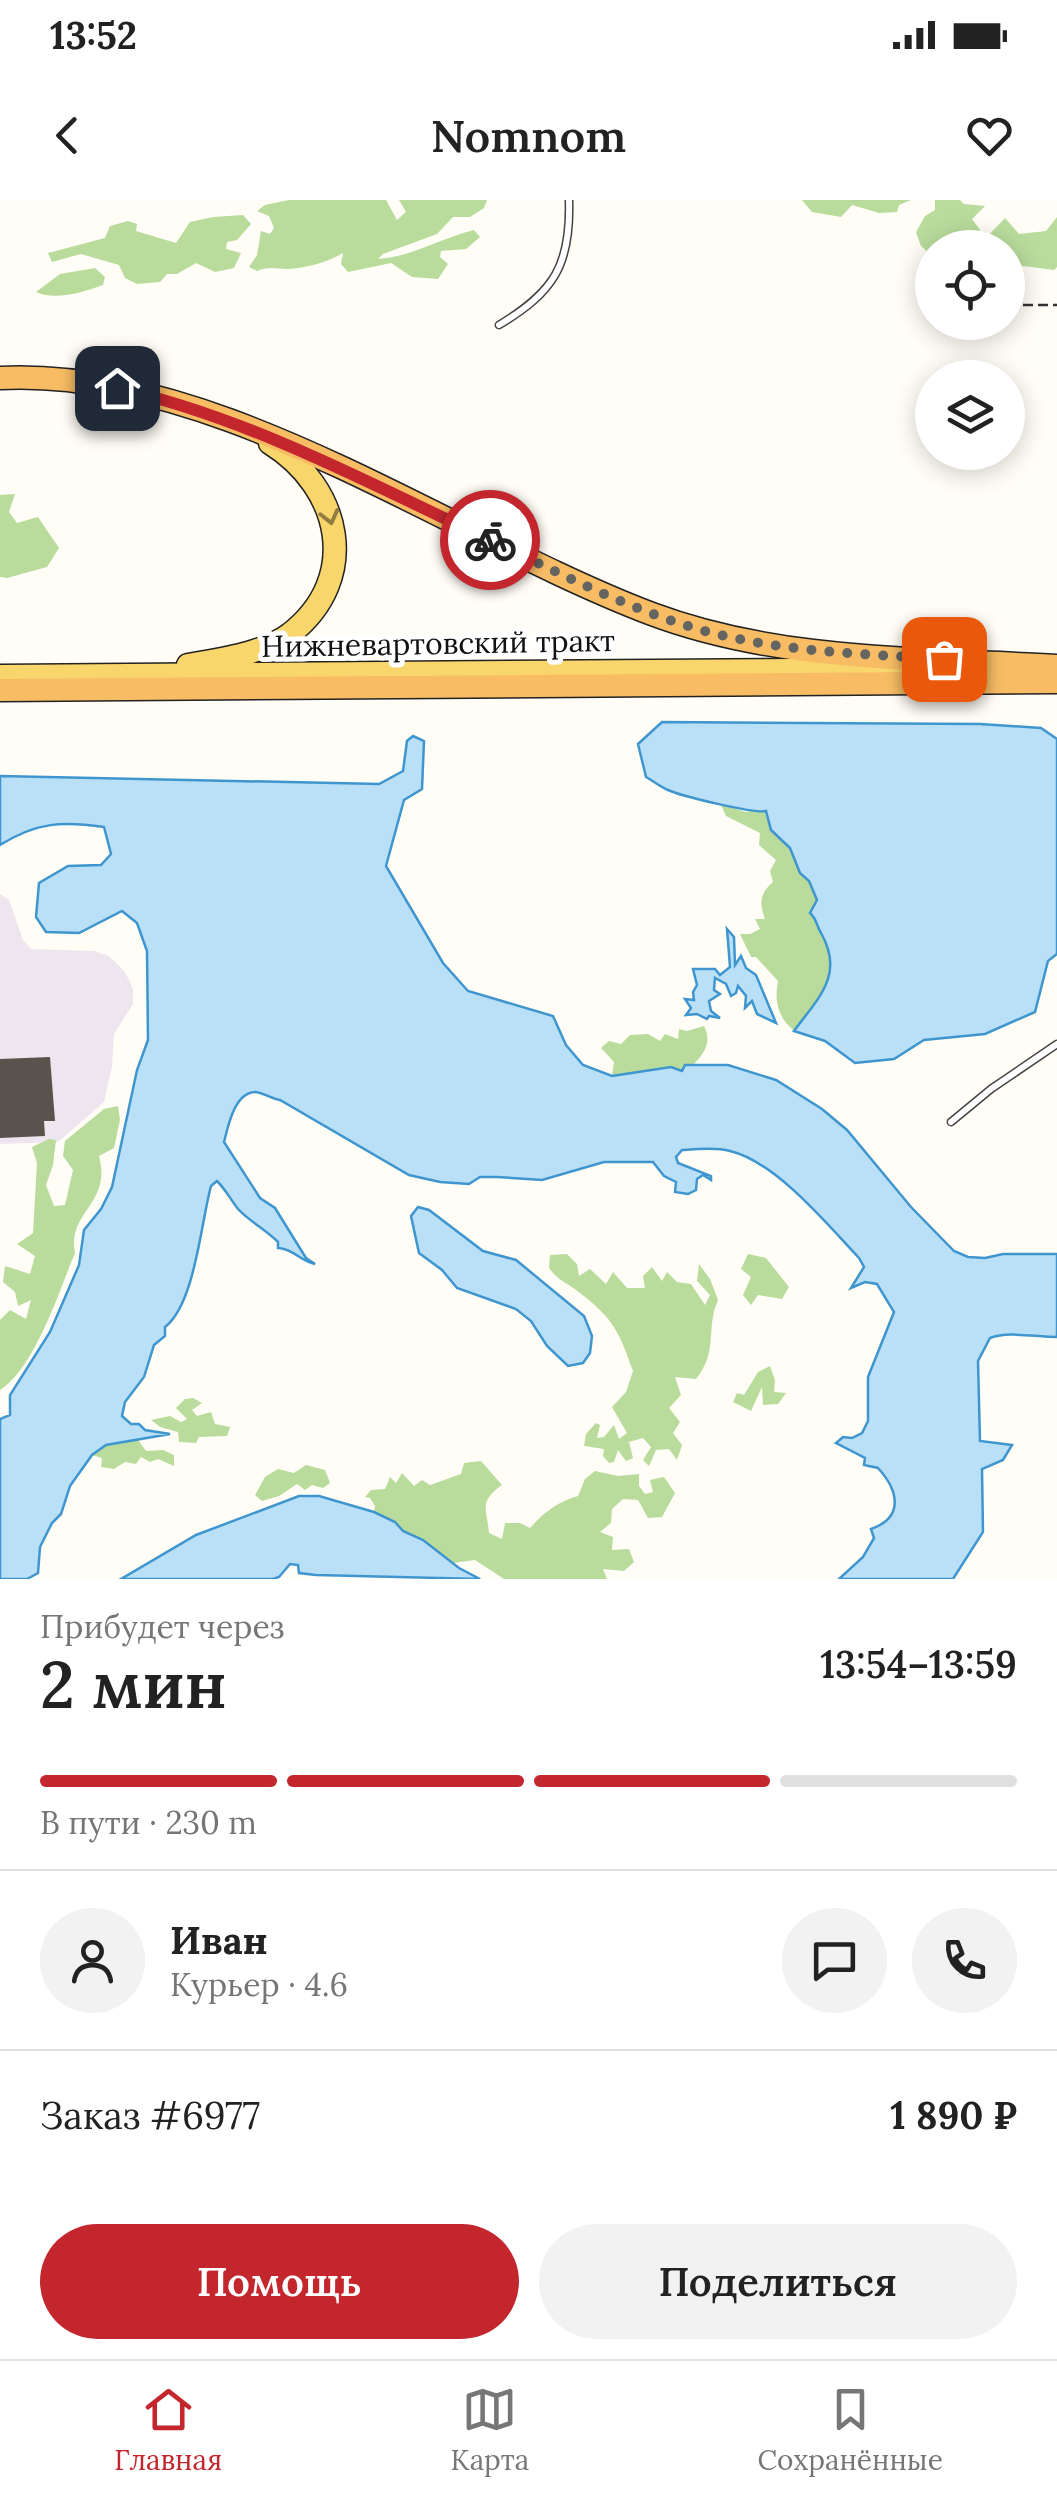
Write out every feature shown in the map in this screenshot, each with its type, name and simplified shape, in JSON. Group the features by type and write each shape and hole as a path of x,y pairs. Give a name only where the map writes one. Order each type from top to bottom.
{"highway":[{"path":"0,378 117,388 241,426 588,586 700,630 790,648 1057,668"},
{"name":"Нижневартовский тракт","path":"0,690 1057,682"}],"main road":[{"path":"100,676 164,670 270,644 287,636 319,603 332,568 335,545 325,498 300,465 241,426"},
{"name":"Нижневартовский тракт","path":"0,676 1057,668"}],"lane":[{"path":"499,325 532,305 551,284 566,254 568,200"},
{"path":"952,1122 991,1089 1057,1044"}],"path":[{"path":"1025,305 1057,305"}],"shaded area":[{"path":"0,894 9,900 23,940 31,949 94,951 109,956 125,972 133,989 133,1004 114,1034 104,1102 58,1142 0,1144"}],"green space":[{"path":"289,200 386,200 397,220 406,212 399,200 487,200 484,208 470,217 453,217 437,234 378,259 402,255 474,230 480,237 466,249 441,251 440,257 448,264 438,279 412,277 391,263 348,272 341,264 343,253 296,268 257,271 249,267 257,255 261,231 270,234 274,228 269,216 257,211 265,205"},
{"path":"802,200 911,200 899,205 897,212 879,213 852,205 841,217 812,212"},
{"path":"935,200 985,206 972,219 980,230 917,230 925,216 935,210"},
{"path":"243,215 251,224 237,240 227,242 226,249 241,253 234,268 215,272 196,263 177,274 167,274 160,282 137,284 125,278 119,265 81,254 52,262 48,253 105,238 110,226 128,221 137,224 136,231 176,243 190,222"},
{"path":"1057,217 1057,267 1054,270 1025,266 1025,233 1046,231"},
{"path":"1005,218 1016,230 994,230"},
{"path":"95,268 105,277 103,285 61,296 36,292 60,274"},
{"path":"15,494 9,512 17,523 38,517 59,548 47,567 7,578 0,577 0,495"},
{"path":"720,803 745,812 766,810 771,830 790,848 817,900 819,931 829,944 830,963 825,990 794,1031 778,1009 778,981 756,957 751,957 740,934 760,929 755,919 765,919 762,899 773,882 770,871 776,860 759,845 760,833 726,816"},
{"path":"704,1026 704,1052 682,1071 671,1067 612,1076 614,1062 601,1048 609,1041 621,1044 630,1035 648,1034 660,1041 665,1034 678,1039 679,1029"},
{"path":"118,1106 120,1120 114,1148 99,1156 100,1186 77,1227 75,1253 53,1307 24,1365 0,1390 0,1320 10,1310 26,1319 31,1300 18,1306 15,1292 3,1282 5,1266 30,1274 35,1256 17,1244 33,1233 37,1163 32,1147 56,1140 46,1185 54,1206 65,1205 73,1170 63,1156 65,1141 104,1109"},
{"path":"567,1254 577,1264 579,1276 590,1269 606,1284 613,1272 627,1288 645,1288 643,1276 652,1267 662,1281 667,1272 677,1282 691,1284 705,1305 710,1295 697,1281 699,1264 710,1279 718,1300 707,1359 696,1379 675,1377 681,1395 669,1408 680,1422 673,1433 682,1445 677,1460 669,1449 656,1450 649,1466 643,1460 651,1447 643,1438 629,1442 633,1458 626,1461 618,1450 614,1462 609,1463 603,1456 604,1449 584,1446 586,1434 596,1423 600,1425 597,1438 604,1437 614,1425 619,1439 627,1433 612,1407 626,1392 633,1371 608,1319 549,1268 550,1255"},
{"path":"748,1254 766,1258 789,1287 782,1299 758,1295 751,1305 743,1295 751,1277 741,1269"},
{"path":"770,1366 774,1392 786,1393 778,1404 763,1405 762,1387 751,1411 733,1402 737,1393 744,1395 758,1372"},
{"path":"185,1399 202,1403 192,1410 197,1416 211,1412 215,1424 230,1427 227,1436 199,1437 196,1443 179,1442 178,1432 151,1420 170,1416 181,1422 187,1419 176,1408"},
{"path":"138,1440 146,1451 163,1450 174,1455 174,1466 141,1457 136,1464 125,1462 114,1469 101,1467 102,1458 92,1455 106,1445"},
{"path":"481,1461 502,1485 486,1506 489,1533 502,1539 505,1523 530,1528 552,1508 578,1496 585,1479 595,1471 618,1476 639,1474 639,1486 645,1494 653,1492 650,1480 664,1477 675,1493 662,1517 648,1518 638,1500 623,1499 612,1509 611,1523 600,1532 613,1537 612,1550 629,1549 634,1562 624,1571 603,1569 607,1579 504,1579 475,1560 453,1563 374,1512 375,1506 365,1497 371,1490 385,1489 390,1477 396,1483 402,1473 414,1486 422,1480 430,1485 461,1474 464,1463"},
{"path":"306,1465 325,1470 330,1483 305,1490 297,1484 262,1501 255,1495 265,1477 278,1469 294,1473"}],"water":[{"path":"662,722 980,724 1041,728 1057,739 1057,954 1048,961 1035,1012 985,1034 924,1040 894,1059 855,1063 825,1041 794,1031 819,997 829,974 828,948 810,913 817,900 809,881 800,873 790,848 771,830 766,811 687,796 646,777 638,744"},
{"path":"413,736 424,741 422,789 404,800 386,866 443,963 468,991 553,1016 566,1045 583,1065 612,1076 671,1067 682,1071 685,1065 728,1065 776,1080 847,1130 911,1207 954,1251 985,1258 1057,1254 1057,1337 990,1338 978,1361 980,1441 1012,1445 1003,1460 982,1469 983,1532 953,1579 839,1579 863,1557 874,1538 871,1529 889,1518 895,1502 890,1485 878,1468 864,1465 865,1458 836,1443 843,1437 862,1433 868,1421 868,1377 894,1312 877,1284 865,1282 851,1288 864,1267 859,1258 800,1196 765,1168 725,1150 682,1150 676,1157 678,1163 711,1176 711,1180 703,1175 697,1179 696,1190 688,1194 675,1192 676,1182 664,1176 653,1162 604,1162 542,1180 480,1177 469,1184 440,1182 409,1175 280,1100 255,1092 237,1104 224,1142 260,1198 275,1208 306,1258 315,1264 278,1248 278,1242 238,1209 217,1181 211,1186 190,1282 175,1316 165,1327 165,1336 154,1345 144,1377 125,1402 122,1416 145,1430 170,1434 106,1445 92,1455 70,1486 61,1514 40,1547 38,1573 27,1579 0,1579 0,1419 10,1415 10,1395 50,1332 79,1265 84,1230 112,1187 137,1070 148,1040 147,951 137,923 122,911 79,933 46,932 36,917 39,883 68,866 101,865 111,854 104,827 50,825 0,845 0,776 379,784 403,771 407,741"},
{"path":"727,929 734,937 735,965 741,956 746,968 756,975 776,1023 757,1014 752,1001 745,1008 746,996 738,986 731,996 726,984 715,978 714,990 720,994 709,1001 711,1011 720,1018 686,1015 691,1008 685,999 694,1000 697,985 693,969 715,969 720,975 730,967"},
{"path":"418,1207 429,1210 483,1251 516,1260 584,1316 592,1336 590,1353 583,1363 568,1366 516,1309 457,1288 442,1270 419,1253 411,1216"},
{"path":"299,1496 319,1496 374,1512 480,1579 316,1575 299,1573 298,1565 290,1564 273,1579 121,1579 196,1535"}],"building":[{"path":"50,1057 55,1121 44,1121 45,1136 0,1138 0,1059"}],"way so far":[{"path":"490,540 651,614 700,630 790,648 944,659"}],"route":[{"path":"117,388 241,426 490,540"}]}
